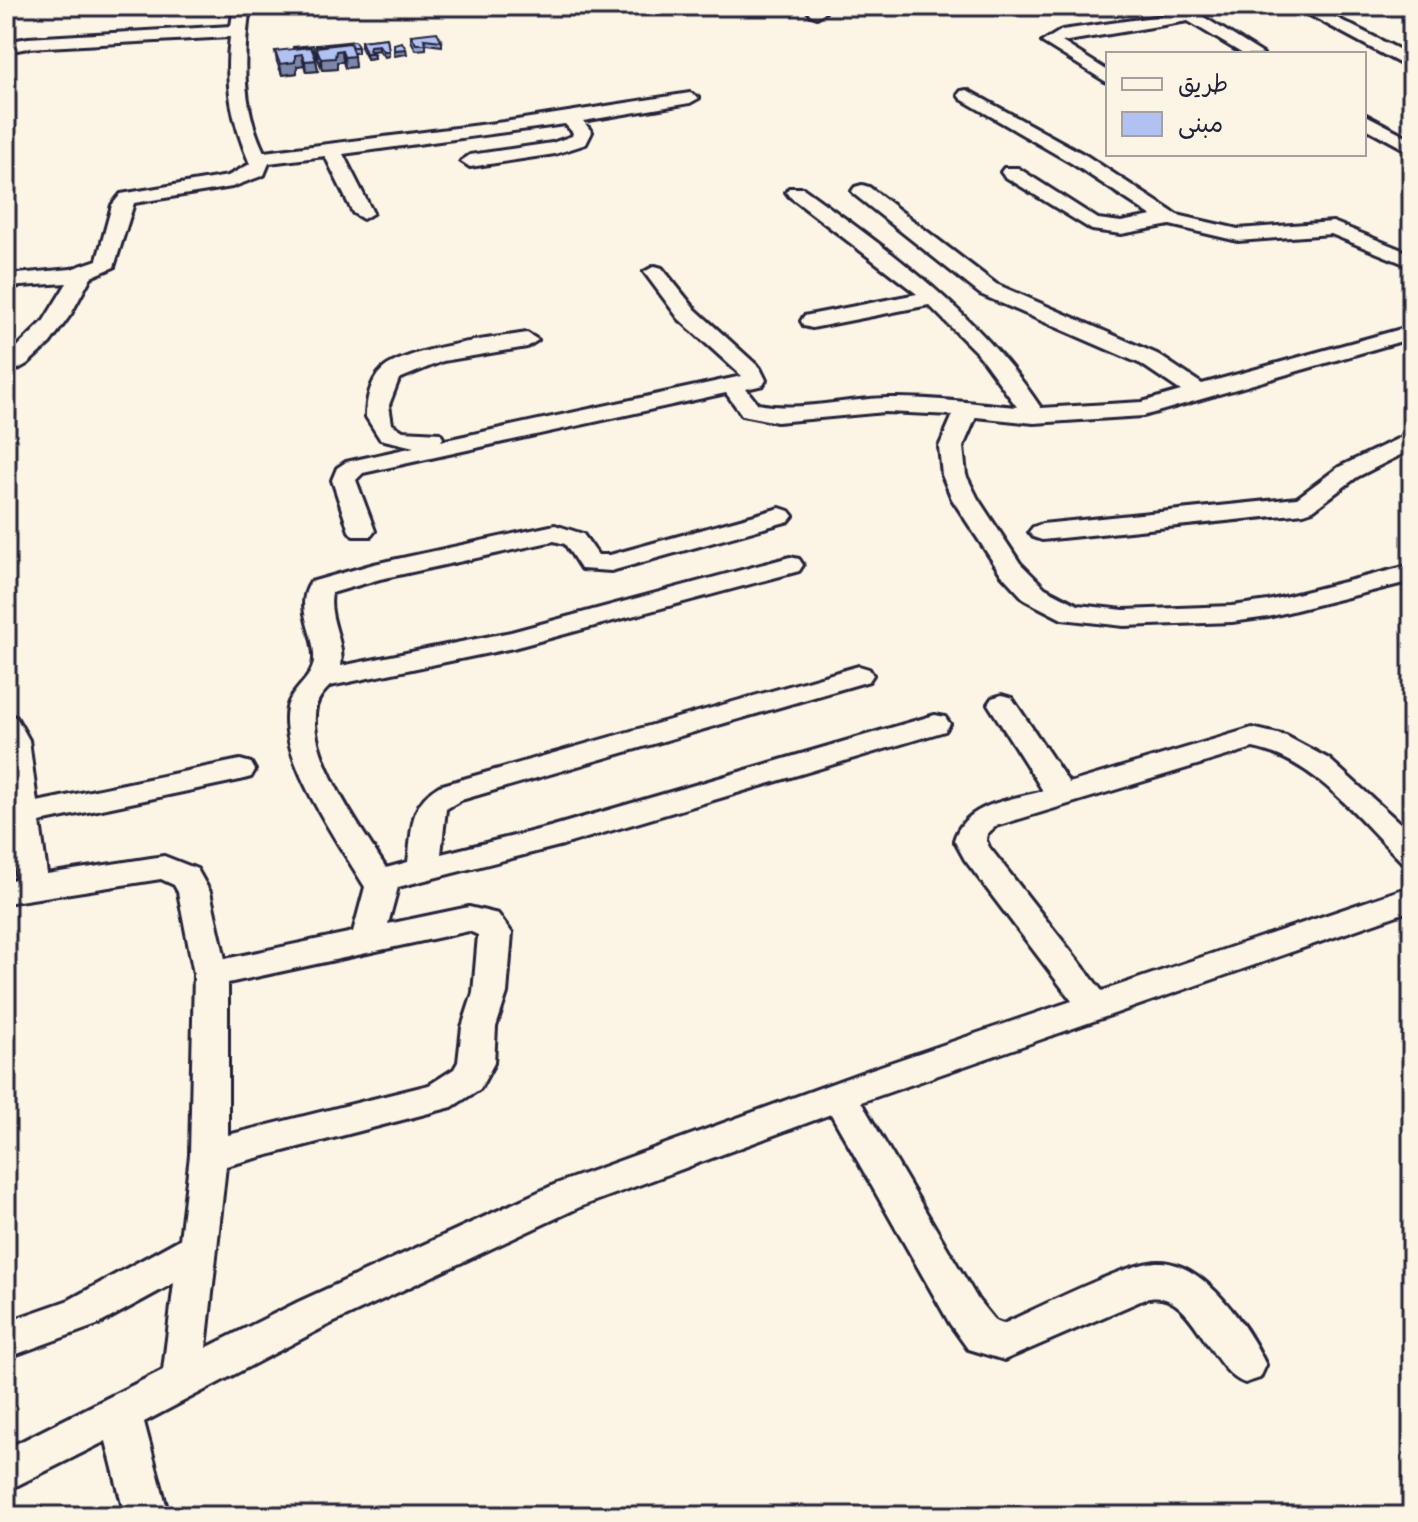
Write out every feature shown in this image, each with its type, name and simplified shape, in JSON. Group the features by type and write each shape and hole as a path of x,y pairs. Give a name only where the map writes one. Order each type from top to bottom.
{"street":[{"path":"6,281 83,273 107,263 122,205 128,198 248,177 257,171 260,164 239,114 233,76 242,6"},
{"path":"1174,6 1252,52"},
{"path":"1301,6 1407,60"},
{"path":"1106,77 1050,42 1062,35 1192,16"},
{"path":"6,47 28,43 239,31"},
{"path":"967,95 1080,160 1170,219 1238,235 1333,228 1412,261"},
{"path":"257,159 332,151 690,98"},
{"path":"470,161 555,148 579,140 583,132 569,117"},
{"path":"1366,120 1410,145"},
{"path":"332,151 363,213"},
{"path":"1080,160 1106,154"},
{"path":"1011,172 1092,224 1121,228 1170,219"},
{"path":"862,191 988,289 1149,359 1198,392"},
{"path":"796,192 963,324 998,361 1034,416"},
{"path":"362,531 344,480 346,473 355,467 752,383 756,377 687,314 655,272"},
{"path":"6,369 26,356 49,332 83,273"},
{"path":"812,321 932,298"},
{"path":"732,386 750,410 765,414 885,405 936,406 1034,416 1143,409 1411,332"},
{"path":"527,340 480,346 396,370 386,383 379,403 376,416 380,428 387,435 404,440 423,439 662,392 694,393"},
{"path":"967,411 951,447 954,475 965,499 1010,568 1035,594 1072,613 1124,618 1232,614 1268,609 1412,573"},
{"path":"1042,532 1304,505 1348,472 1412,439"},
{"path":"381,887 311,766 302,741 303,700 319,679 328,660 317,592 324,585 555,533 574,539 590,563 611,563 780,516"},
{"path":"319,679 513,640 790,565"},
{"path":"423,869 431,809 434,803 450,793 859,675"},
{"path":"1002,704 1062,796"},
{"path":"6,724 14,740 23,815 19,891 164,867 186,877 194,892 211,974 209,1155 182,1382"},
{"path":"367,940 381,887 387,879 552,837 935,724"},
{"path":"1095,1007 970,840 973,829 985,819 1252,738 1272,740 1315,762 1412,853"},
{"path":"23,815 240,770"},
{"path":"6,1471 312,1314 569,1195 839,1096 1412,898"},
{"path":"209,1155 439,1097 460,1085 472,1073 478,1058 479,1027 490,993 495,933 491,926 481,920 469,919 211,974"},
{"path":"839,1096 964,1312 982,1336 1004,1342 1137,1284 1160,1278 1180,1283 1193,1294 1245,1365"},
{"path":"6,1340 42,1331 101,1306 199,1247"},
{"path":"120,1412 147,1516"}],"building":[{"path":"437,32 442,41 424,39 426,44 416,44 411,35"},
{"path":"387,38 389,51 383,51 379,45 370,46 369,50 373,53 366,53 361,41"},
{"path":"355,41 358,47 352,47 350,43 316,45"},
{"path":"402,42 406,49 394,50 394,44"},
{"path":"350,43 354,56 344,57 342,50 336,51 335,58 321,59 316,47"},
{"path":"313,45 315,51 311,47 293,49 293,47"},
{"path":"311,47 316,60 305,61 302,54 295,55 295,62 280,64 275,51"}]}
